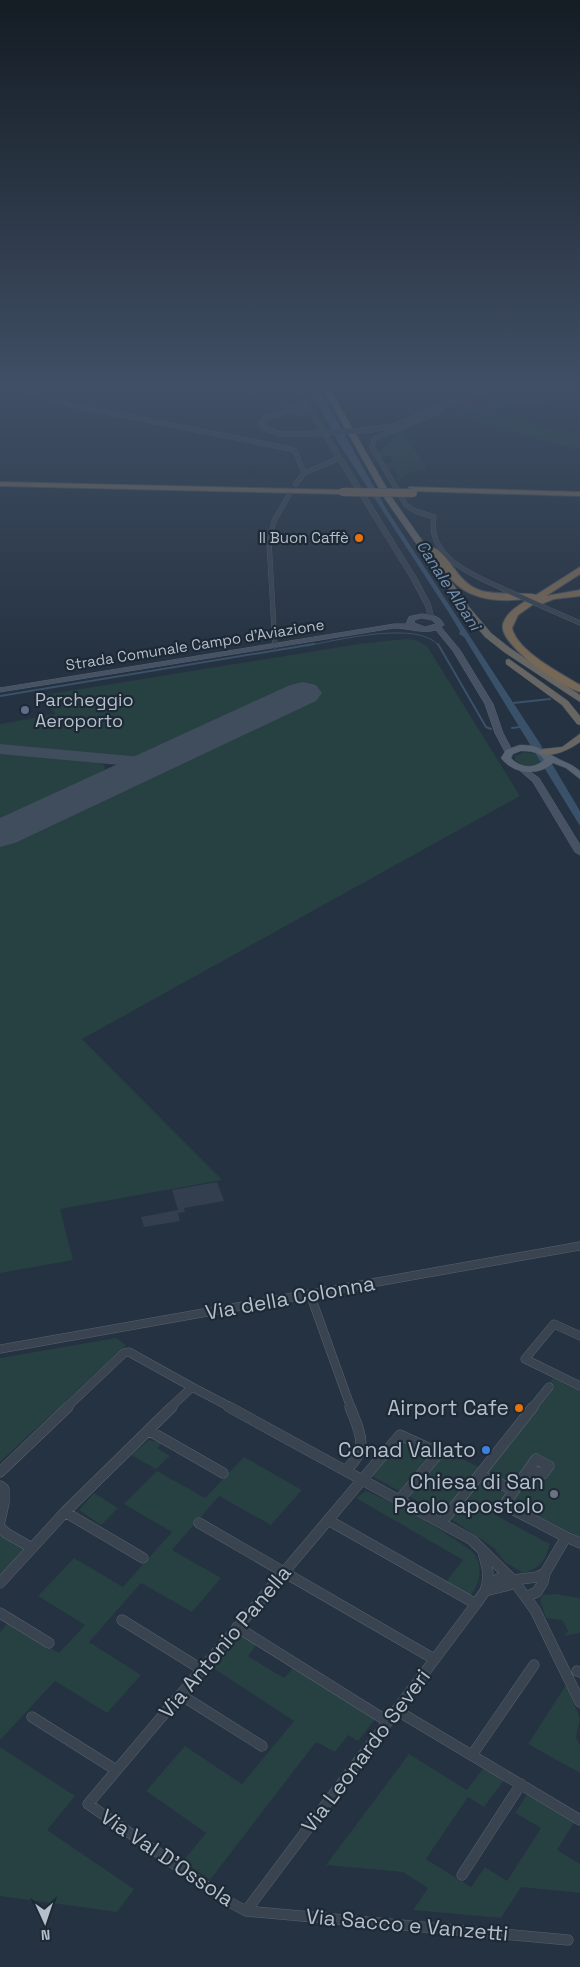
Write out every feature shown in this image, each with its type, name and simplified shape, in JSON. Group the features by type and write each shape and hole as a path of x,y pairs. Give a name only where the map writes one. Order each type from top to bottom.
{"highway":[{"path":"379,481 389,499 427,551 458,600 503,656 565,703 580,722"},
{"path":"386,481 469,604 494,632 529,660 580,694"},
{"path":"0,483 580,496"},
{"path":"412,491 580,501"},
{"path":"483,495 580,496"},
{"path":"434,551 459,582 478,592 496,596 517,597 550,589"},
{"path":"580,570 515,613 509,622 509,633 522,649 580,688"},
{"path":"580,593 539,602 521,615 515,624 515,630 517,639 525,648 580,688"},
{"path":"488,635 525,664 580,699"},
{"path":"545,761 580,737"}],"main road":[{"path":"417,629 410,624 414,618 432,617 439,622 437,627"},
{"name":"Strada Comunale Campo d'Aviazione","path":"394,626 414,618"},
{"name":"Strada Comunale Campo d'Aviazione","path":"0,690 394,626 408,626 428,630"},
{"path":"428,630 437,627"},
{"path":"437,627 456,650 489,704 509,752"},
{"path":"428,630 447,640"},
{"path":"503,739 524,748 545,761 569,766 580,776"},
{"path":"524,748 509,752 506,758 508,762 522,769 536,780 580,852"},
{"path":"522,769 545,761"},
{"path":"536,780 536,773 545,761"}],"street":[{"path":"354,481 428,605 432,617"},
{"path":"392,481 406,505 415,511 434,518 435,522 432,527 434,538 454,564 468,573 580,623"},
{"path":"275,646 268,536 276,516 289,494"},
{"path":"414,618 422,615 428,605"},
{"name":"Via della Colonna","path":"0,1349 580,1246"},
{"path":"310,1294 362,1440 357,1458 346,1470"},
{"path":"580,1336 554,1324 525,1359 580,1386"},
{"path":"0,1472 124,1353 129,1352 442,1522 482,1549 513,1580 540,1618 580,1702"},
{"path":"0,1583 65,1512 192,1387"},
{"path":"442,1522 549,1387"},
{"path":"148,1430 223,1473"},
{"name":"Via Antonio Panella","path":"88,1804 400,1435 439,1453 400,1499"},
{"path":"530,1468 506,1502 510,1508 580,1543"},
{"path":"480,1475 514,1490"},
{"path":"0,1486 4,1489 4,1503 0,1521"},
{"path":"65,1512 144,1558"},
{"path":"328,1520 476,1604"},
{"path":"200,1523 434,1659"},
{"path":"0,1527 6,1533 32,1548"},
{"path":"526,1598 538,1592 544,1582 545,1573 566,1537"},
{"path":"482,1549 488,1572 486,1587 509,1585 513,1580 537,1577 545,1573"},
{"name":"Via Leonardo Severi","path":"246,1911 476,1604 486,1587"},
{"path":"0,1613 49,1643"},
{"path":"122,1620 201,1669"},
{"path":"237,1627 387,1721"},
{"path":"472,1755 534,1665"},
{"path":"181,1695 262,1746"},
{"path":"396,1710 580,1820"},
{"path":"32,1717 116,1770"},
{"path":"462,1875 521,1784"},
{"name":"Via Val D'Ossola","path":"88,1804 229,1902 246,1911"},
{"name":"Via Sacco e Vanzetti","path":"246,1911 568,1940"}],"shaded area":[{"path":"363,481 371,481 387,510 539,742 580,811 580,826 464,637 459,634 460,631"},
{"path":"217,1182 224,1201 184,1208 185,1212 178,1213 180,1221 144,1227 141,1217 178,1210 172,1190"}],"green space":[{"path":"406,639 416,640 427,646 520,796 82,1039 222,1180 60,1209 73,1260 0,1273 0,753 97,761 104,765 105,770 132,757 0,746 0,724 55,714 44,695 358,644"},
{"path":"525,752 537,754 541,761 535,765 528,766 515,760 515,756"},
{"path":"116,1338 126,1345 0,1462 0,1358"},
{"path":"553,1378 580,1391 580,1537 507,1502 497,1516 550,1544 544,1560 534,1569 523,1573 505,1562 494,1548 454,1521 370,1475 403,1437 441,1457 446,1451 483,1469"},
{"path":"149,1440 162,1443 157,1448 170,1456 156,1469 131,1455"},
{"path":"244,1457 302,1490 271,1525 219,1496 172,1550 221,1578 192,1612 141,1583 89,1642 141,1675 107,1713 55,1681 0,1740 0,1632 9,1622 59,1653 85,1625 38,1596 74,1558 123,1587 172,1532 124,1504 157,1471 205,1498"},
{"path":"366,1491 442,1531 476,1556 480,1572 476,1587 470,1596 446,1582 463,1560 356,1498"},
{"path":"94,1493 118,1508 101,1525 79,1510"},
{"path":"0,1520 1,1524 29,1544 0,1576"},
{"path":"555,1594 580,1598 580,1633 564,1636 568,1631 562,1620 546,1618 540,1601 543,1595"},
{"path":"241,1635 257,1644 248,1656 284,1678 293,1668 376,1718 358,1741 348,1735 335,1752 316,1742 210,1880 183,1861 206,1833 146,1791 185,1746 242,1784 294,1721 213,1668"},
{"path":"566,1685 580,1718 576,1737 580,1746 580,1773 528,1744"},
{"path":"0,1747 75,1796 47,1830 134,1889 117,1912 0,1896"},
{"path":"409,1754 467,1790 484,1767 505,1779 484,1807 468,1797 426,1859 471,1887 485,1867 507,1881 541,1828 515,1813 528,1793 575,1821 557,1850 580,1864 580,1893 521,1887 501,1918 413,1910 428,1888 403,1872 326,1865"}],"waterway":[{"path":"306,646 355,637 396,633 414,634 429,638 439,646"},
{"path":"0,696 314,644"},
{"path":"438,644 486,727 491,729"},
{"path":"513,703 550,699"},
{"path":"512,728 520,727"}],"taxiway":[{"path":"0,749 152,763"}],"runway":[{"path":"0,834 303,693"}],"place":[{"name":"Il Buon Caffè","path":"359,538"},
{"name":"Parcheggio Aeroporto","path":"25,710"},
{"name":"Airport Cafe","path":"519,1408"},
{"name":"Conad Vallato","path":"486,1450"},
{"name":"Chiesa di San Paolo apostolo","path":"554,1494"}],"water label":[{"name":"Canale Albani","path":"449,585"}]}
